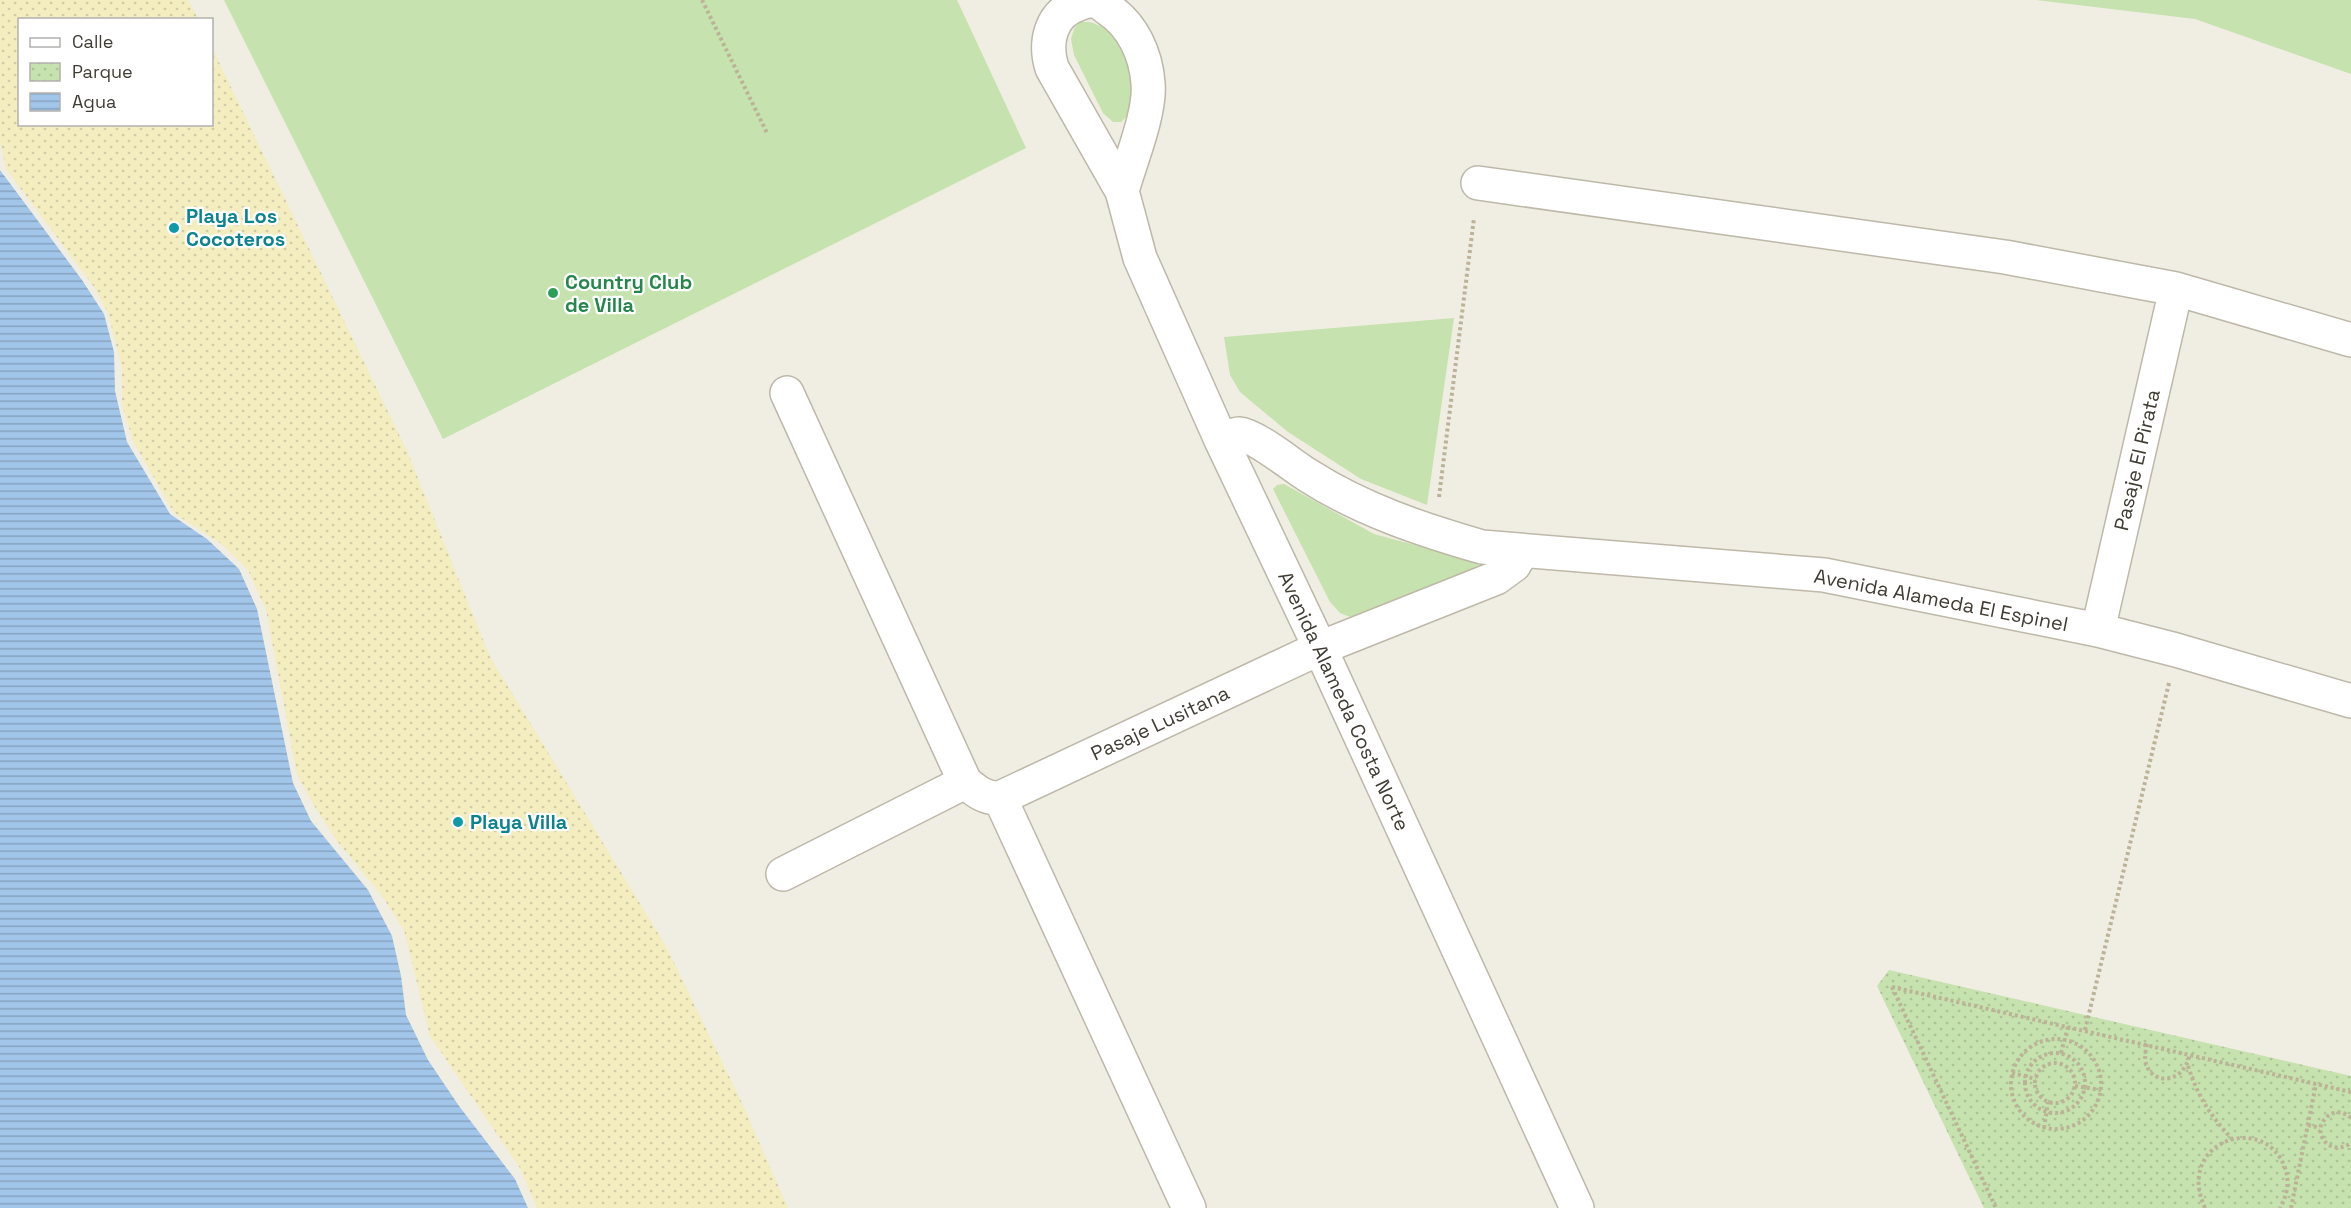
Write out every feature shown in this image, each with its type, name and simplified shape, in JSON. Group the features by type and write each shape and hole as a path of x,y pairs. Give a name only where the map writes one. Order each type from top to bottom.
{"street":[{"name":"Avenida Alameda Costa Norte","path":"1122,191 1146,106 1149,86 1146,64 1128,27 1114,12 1097,1 1084,2 1072,6 1054,23 1048,38 1047,53 1052,68 1122,191 1140,258 1221,440 1320,648 1574,1207"},
{"path":"1479,183 2005,257 2176,289 2351,340"},
{"name":"Pasaje El Pirata","path":"2098,630 2176,289"},
{"path":"787,393 965,782 977,793 991,798 1000,798 1189,1208"},
{"name":"Avenida Alameda El Espinel","path":"1221,440 1238,434 1254,440 1312,478 1371,509 1434,533 1482,547 1824,575 2098,630 2176,650 2351,701"},
{"path":"1320,648 1496,578 1514,565 1522,551"},
{"name":"Pasaje Lusitana","path":"1000,798 1320,648"},
{"path":"783,874 965,782"}],"path":[{"path":"702,0 767,132"},
{"path":"1434,533 1479,183"},
{"path":"2085,1030 2176,650"},
{"path":"1996,1208 1892,987 2351,1092"},
{"path":"2061,1053 2068,1027"},
{"path":"2050,1039 2065,1039 2091,1054 2098,1066 2102,1081 2101,1090 2095,1108 2085,1119 2073,1126 2058,1130 2044,1128 2030,1121 2019,1110 2012,1096 2012,1073 2014,1065 2023,1052 2035,1043 2050,1039"},
{"path":"2147,1044 2145,1059 2147,1066 2158,1077 2179,1076 2188,1066"},
{"path":"2061,1053 2071,1057 2085,1072 2085,1088 2079,1103 2070,1109 2061,1113 2047,1112 2033,1103 2028,1096 2025,1087 2026,1077 2034,1060 2043,1055 2061,1053"},
{"path":"2190,1054 2188,1066 2195,1088 2211,1116 2232,1139"},
{"path":"2058,1063 2069,1068 2076,1080 2075,1086 2074,1092 2065,1101 2049,1102 2040,1097 2036,1079 2044,1066 2058,1063"},
{"path":"2012,1073 2036,1079"},
{"path":"2291,1208 2316,1084"},
{"path":"2075,1086 2101,1090"},
{"path":"2044,1128 2049,1102"},
{"path":"2351,1118 2347,1114 2336,1112 2325,1118 2320,1128 2322,1139 2331,1147 2343,1148 2351,1143"},
{"path":"2308,1125 2320,1128"},
{"path":"2205,1208 2199,1194 2198,1180 2201,1166 2208,1154 2219,1144 2232,1139 2247,1138 2261,1142 2273,1150 2283,1163 2288,1177 2287,1192 2280,1208"},
{"path":"2287,1192 2294,1194"}],"green space":[{"name":"Country Club de Villa","path":"224,0 957,0 1026,148 443,439"},
{"path":"2036,0 2351,0 2351,74 2195,19"},
{"path":"1079,22 1090,22 1103,27 1115,38 1135,77 1131,112 1121,122 1113,122 1103,113 1074,55 1071,39"},
{"path":"1454,318 1427,505 1361,479 1288,432 1240,392 1230,375 1224,337"},
{"path":"1284,484 1374,534 1474,561 1479,566 1479,570 1353,618 1340,613 1330,602 1273,489 1277,485"},
{"path":"1889,970 2351,1076 2351,1208 1984,1208 1877,986"}],"sand":[{"name":"Playa Villa","path":"0,0 188,0 197,18 18,18 18,126 213,126 213,50 407,451 490,657 667,948 741,1101 788,1208 537,1208 520,1168 430,1036 404,930 382,896 337,841 297,774 266,610 248,570 223,545 174,513 133,441 122,405 122,368 108,313 94,287 6,169 0,142"}],"water":[{"path":"0,170 82,280 104,314 114,352 115,391 127,442 170,514 207,539 239,569 257,609 293,783 311,821 368,890 392,936 401,976 406,1015 428,1060 459,1106 515,1179 528,1208 0,1208"}],"place":[{"name":"Playa Los Cocoteros","path":"174,228"},
{"name":"Country Club de Villa","path":"553,293"},
{"name":"Playa Villa","path":"458,822"}]}
